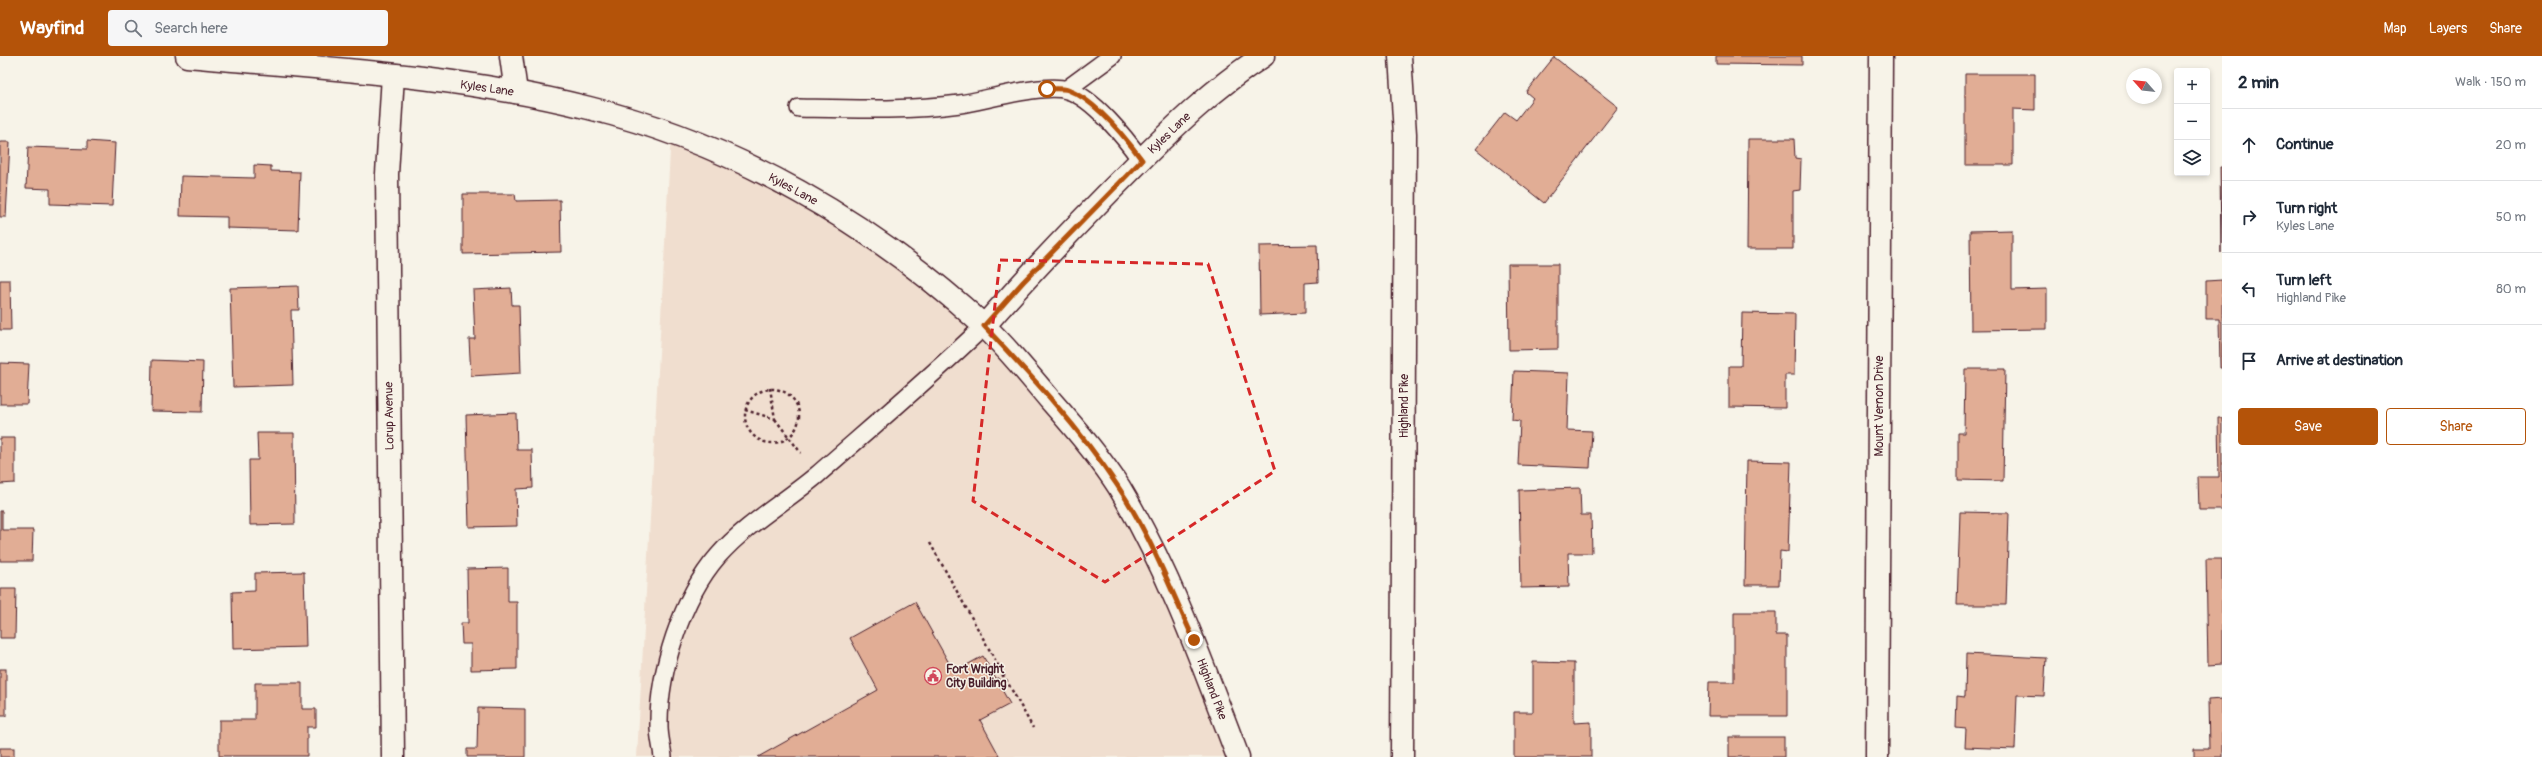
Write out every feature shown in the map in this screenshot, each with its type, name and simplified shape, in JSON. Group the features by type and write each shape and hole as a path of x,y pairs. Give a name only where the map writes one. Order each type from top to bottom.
{"street":[{"name":"Kyles Lane","path":"187,56 393,75 516,92 590,108 671,132 748,166 806,196 873,237 935,284 984,326 1023,282 1200,103 1240,71 1263,56"},
{"path":"511,56 516,92"},
{"name":"Highland Pike","path":"1400,56 1405,134 1402,757"},
{"name":"Mount Vernon Drive","path":"1877,757 1881,56"},
{"name":"Lorup Avenue","path":"393,75 387,174 393,757"},
{"name":"Highland Pike","path":"984,326 1086,441 1118,486 1156,556 1194,640 1238,757"}],"lane":[{"path":"1067,89 1112,56"},
{"path":"799,108 898,108 959,104 1047,89 1067,89 1088,101 1131,145 1142,160"},
{"path":"663,757 659,727 662,691 672,644 695,588 719,555 749,528 817,474 943,365 984,326"}],"path":[{"path":"770,388 775,419 817,474"},
{"path":"770,388 787,393 798,406 798,423 789,437 781,442 762,441 748,429 745,410 754,394 770,388"},
{"path":"745,410 775,419"},
{"path":"930,543 1033,728"},
{"path":"997,680 1004,675"}],"highlighted area":[{"path":"1000,260 1208,264 1275,471 1105,582 973,501"}],"shaded area":[{"path":"671,133 748,166 935,284 1118,486 1238,757 637,757"}],"building":[{"path":"1716,56 1802,56 1802,65 1716,64"},
{"path":"1554,57 1618,107 1544,203 1476,149 1505,112 1516,120 1533,98 1526,92"},
{"path":"1965,74 2035,74 2035,110 2013,109 2013,165 1965,165"},
{"path":"1748,139 1794,139 1795,158 1801,159 1800,190 1793,191 1793,249 1747,249"},
{"path":"87,141 115,143 112,206 50,204 50,189 26,188 28,147 87,149"},
{"path":"0,142 10,142 6,217 0,217"},
{"path":"254,165 271,166 271,171 300,172 298,230 227,228 227,217 180,216 181,176 254,178"},
{"path":"2220,167 2222,167 2221,253"},
{"path":"463,194 515,194 516,201 560,200 561,252 463,254"},
{"path":"2012,230 2012,290 2047,289 2047,329 1971,330 1970,231"},
{"path":"1317,245 1318,282 1305,283 1305,313 1260,315 1259,246"},
{"path":"1508,264 1558,264 1558,349 1509,350"},
{"path":"0,280 10,280 11,330 0,330"},
{"path":"2222,280 2222,368 2220,368 2219,319 2206,319 2206,281"},
{"path":"298,286 299,310 291,310 293,385 233,387 230,288"},
{"path":"511,288 512,305 519,305 521,373 471,376 469,339 475,339 473,290"},
{"path":"1742,313 1795,314 1794,375 1785,375 1785,408 1729,407 1729,366 1741,366"},
{"path":"152,360 203,362 202,412 151,411"},
{"path":"0,363 29,364 27,404 0,404"},
{"path":"1965,369 2005,369 2003,481 1958,480 1958,433 1964,433"},
{"path":"1514,371 1569,373 1567,430 1592,431 1590,468 1518,465 1520,421 1512,420"},
{"path":"516,413 517,450 532,450 533,488 516,489 517,526 469,527 466,415"},
{"path":"2218,418 2222,418 2222,510 2199,510 2198,477 2219,477"},
{"path":"257,433 294,433 295,524 250,525 249,460 258,460"},
{"path":"0,438 15,438 15,483 0,484"},
{"path":"1747,461 1791,462 1788,552 1780,551 1779,585 1745,585"},
{"path":"1580,488 1581,515 1591,515 1592,553 1568,553 1569,587 1521,588 1519,490"},
{"path":"0,511 2,511 2,530 33,530 32,561 0,561"},
{"path":"1960,512 2009,513 2006,605 1957,605"},
{"path":"2206,559 2222,559 2222,665 2208,666"},
{"path":"508,568 508,602 517,602 517,669 471,670 471,644 462,644 461,623 468,623 467,569"},
{"path":"304,572 306,647 233,649 232,592 255,591 255,573"},
{"path":"0,589 16,589 15,638 0,638"},
{"name":"Fort Wright City Building","path":"915,602 954,672 983,656 1010,704 980,720 1000,757 758,757 878,690 850,638"},
{"path":"1734,612 1776,612 1776,635 1787,635 1787,716 1708,716 1709,682 1734,682"},
{"path":"1966,654 2046,658 2044,696 2017,695 2015,749 1965,747 1966,729 1956,728 1957,696 1965,697"},
{"path":"1533,662 1574,663 1574,723 1591,722 1591,757 1514,757 1514,712 1533,712"},
{"path":"0,669 6,669 6,716 0,716"},
{"path":"255,683 302,683 302,709 316,709 316,727 307,727 307,756 219,756 219,720 255,720"},
{"path":"2222,699 2222,757 2194,757 2194,749 2209,749 2208,700"},
{"path":"478,708 525,709 525,757 467,757 467,749 477,749"},
{"path":"1729,737 1784,737 1784,757 1729,757"},
{"path":"0,748 14,748 14,757 0,757"}],"place":[{"name":"Fort Wright City Building","path":"933,676"}],"route":[{"path":"1047,89 1067,89 1088,101 1131,145 1142,160 1118,182 1023,282 984,326 1020,364 1086,441 1118,486 1156,556 1194,640"}]}
